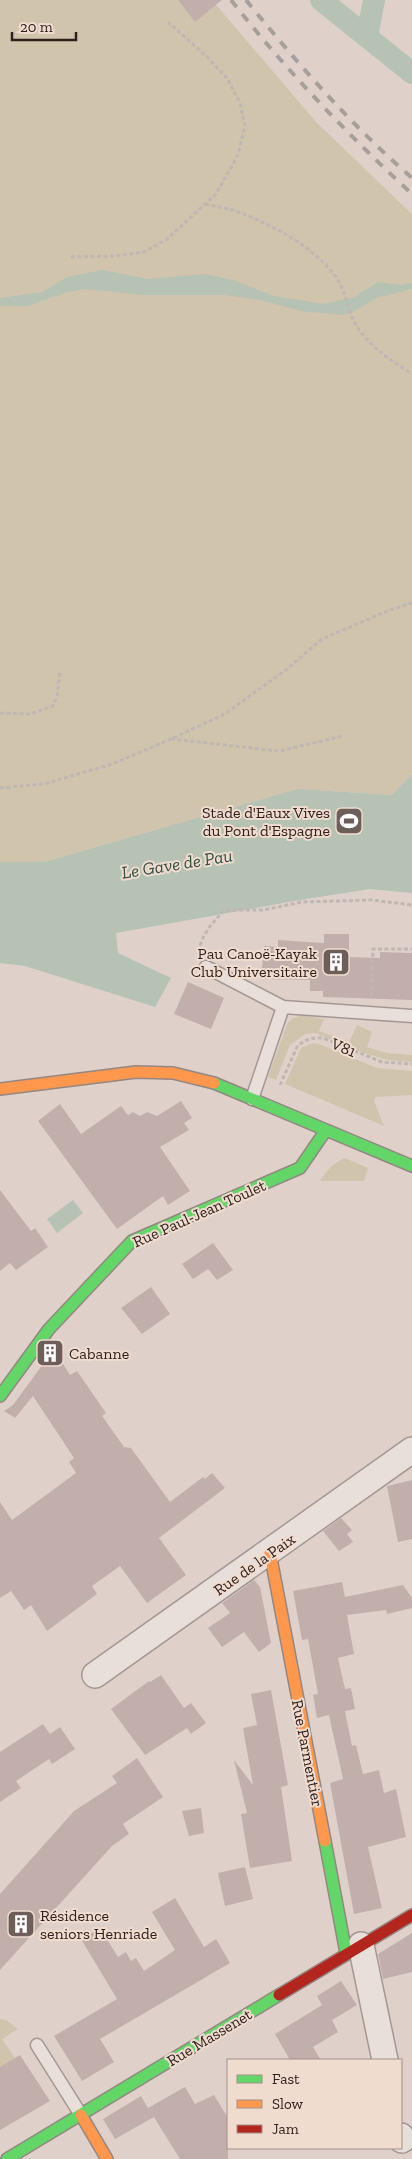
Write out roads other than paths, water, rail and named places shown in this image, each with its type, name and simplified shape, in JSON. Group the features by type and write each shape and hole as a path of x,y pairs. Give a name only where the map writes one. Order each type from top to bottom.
{"street":[{"path":"0,1089 136,1072 173,1073 206,1080 412,1166"},
{"name":"Rue Paul-Jean Toulet","path":"0,1396 48,1329 132,1241 300,1168 326,1130"},
{"name":"Rue de la Paix","path":"95,1676 412,1450"},
{"name":"Rue Parmentier","path":"270,1553 353,1949"},
{"name":"Rue Massenet","path":"7,2159 412,1915"},
{"path":"353,1949 385,2059"},
{"path":"81,2115 107,2159"}],"lane":[{"path":"206,967 283,1007 412,1016"},
{"path":"252,1099 283,1007"},
{"path":"37,2045 81,2115"}],"water":[{"path":"102,270 149,279 205,274 233,280 274,296 324,304 354,297 378,282 401,285 412,283 412,289 376,298 355,311 344,315 301,311 260,300 225,295 142,295 86,289 67,292 28,306 0,306 0,298 43,292 67,277"},
{"name":"Le Gave de Pau","path":"412,774 412,893 370,889 116,933 118,953 171,978 155,1007 25,966 0,963 0,862 44,862 297,789 392,795"},
{"path":"73,1200 83,1213 57,1233 47,1219"}],"waterway":[{"path":"321,0 412,73"},
{"path":"367,37 374,0"}],"railway":[{"path":"231,0 318,101 412,194"},
{"path":"246,0 325,93 389,158 412,178"}],"place":[{"name":"Stade d'Eaux Vives du Pont d'Espagne","path":"349,821"},
{"name":"Pau Canoë-Kayak Club Universitaire","path":"336,962"},
{"name":"Cabanne","path":"50,1353"},
{"name":"Résidence seniors Henriade","path":"21,1924"}]}
